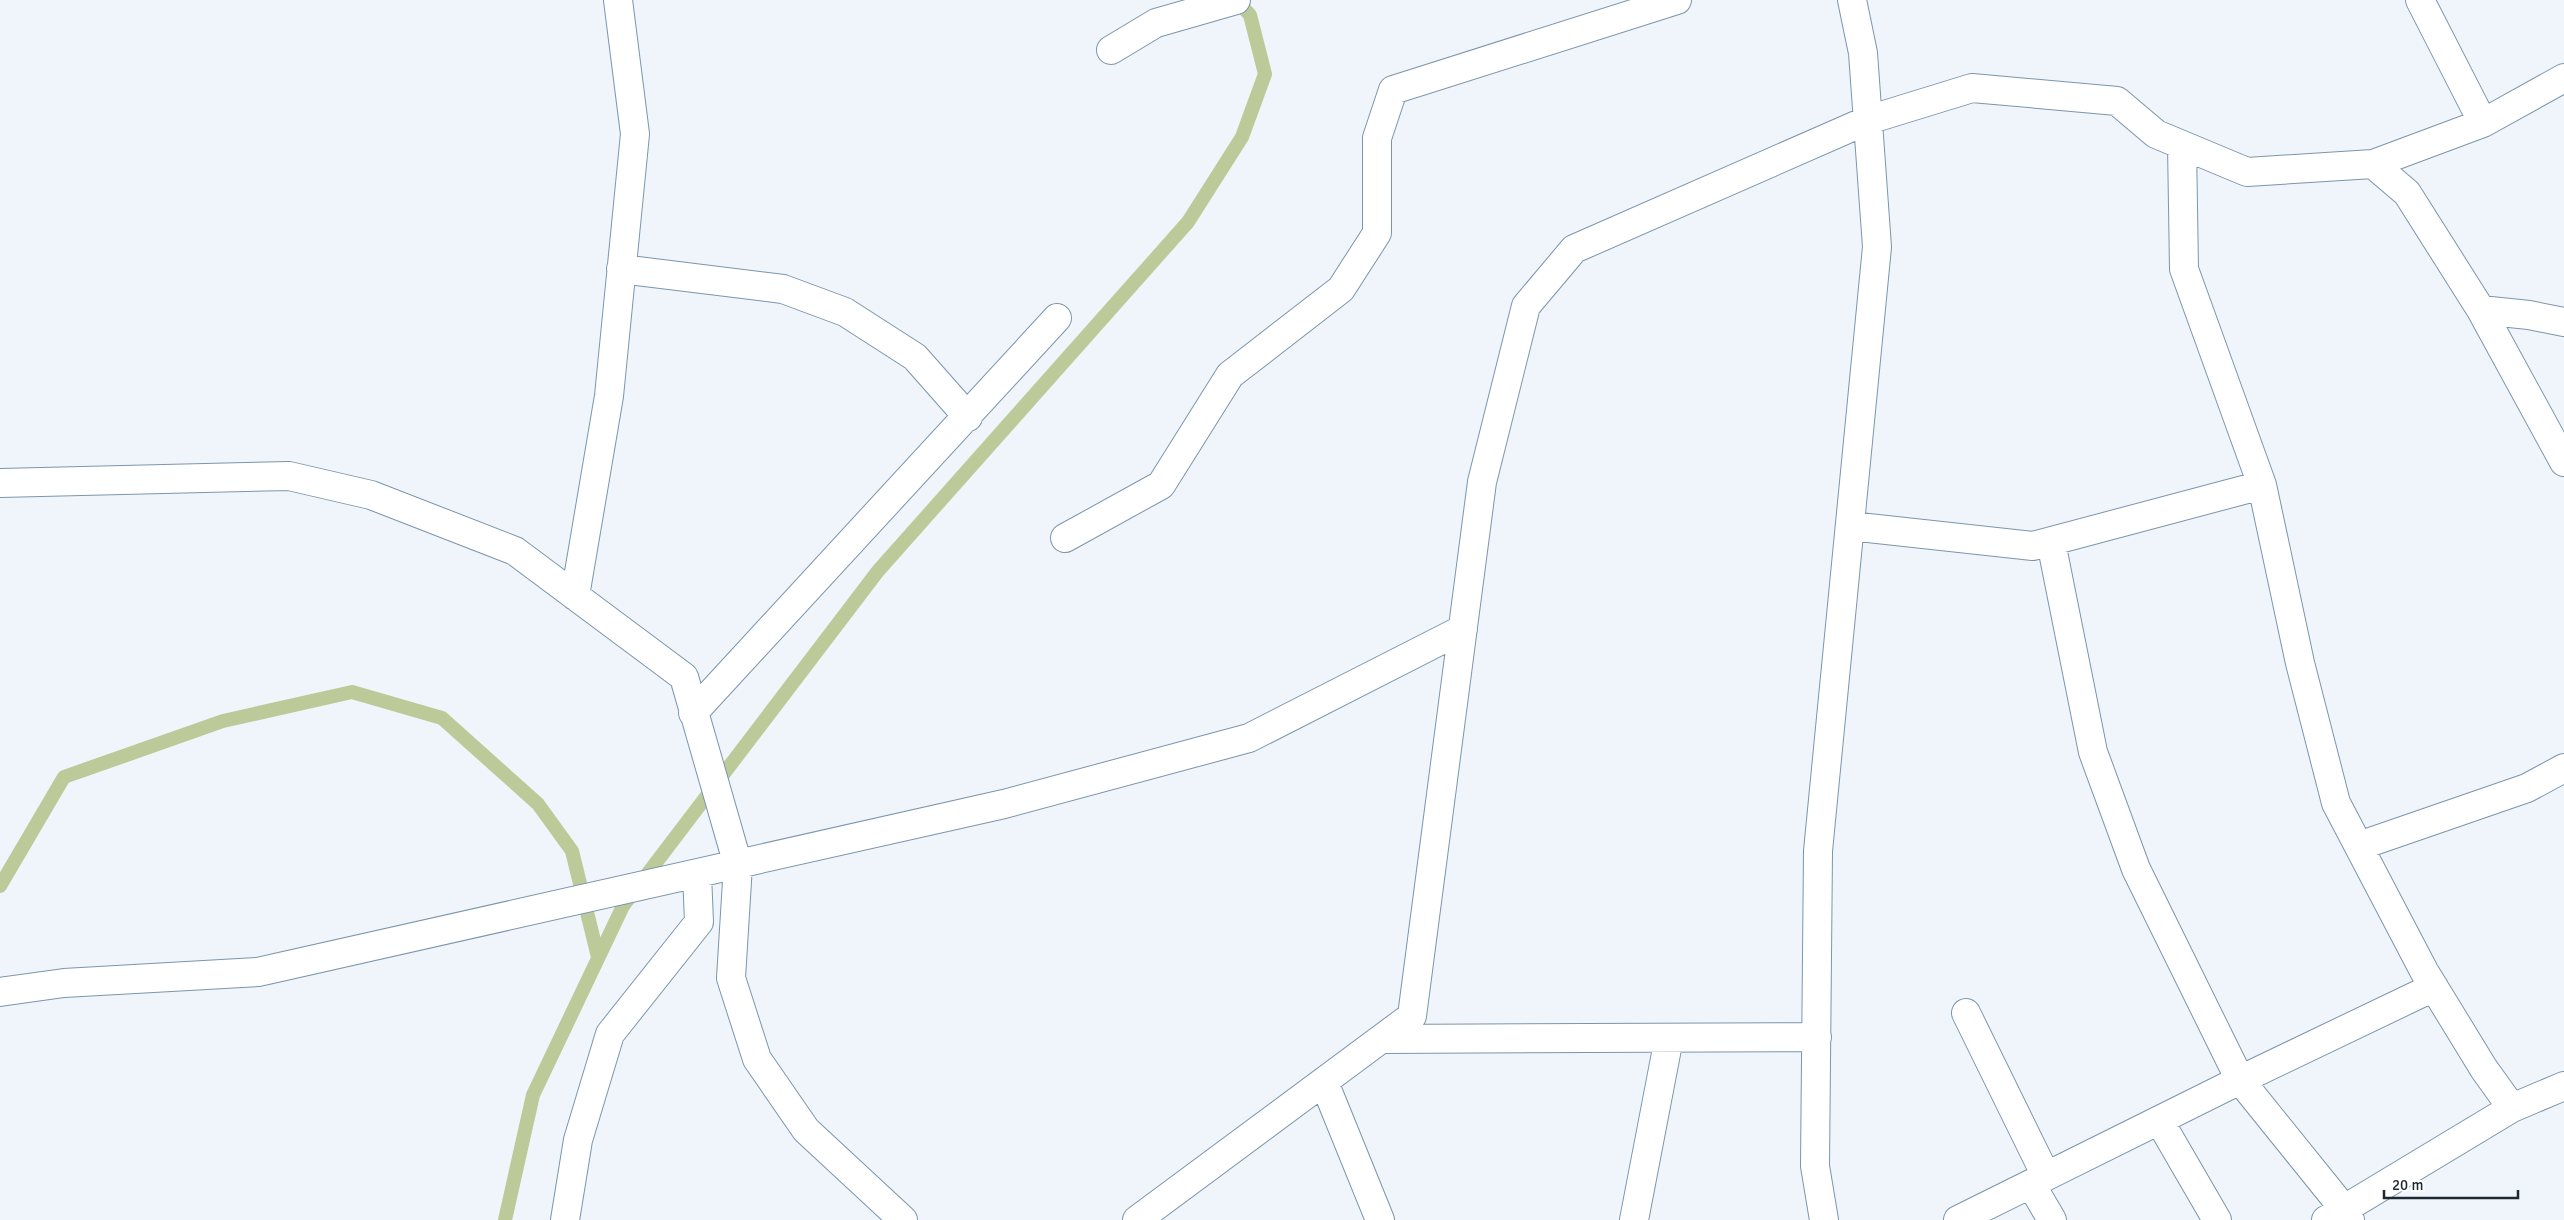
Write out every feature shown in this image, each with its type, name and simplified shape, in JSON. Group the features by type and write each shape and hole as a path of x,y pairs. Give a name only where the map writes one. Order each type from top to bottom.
{"street":[{"path":"575,596 609,396 635,134 618,0"},
{"path":"1111,50 1156,23 1236,0"},
{"path":"1065,538 1161,485 1230,375 1340,289 1377,233 1376,138 1393,90 1676,0"},
{"path":"1824,1220 1815,1166 1818,851 1877,247 1863,53 1852,0"},
{"path":"2420,0 2483,123"},
{"path":"1137,1220 1412,1016 1482,482 1526,306 1574,249 1868,120 1972,88 2117,101 2156,134 2247,172 2372,164 2483,123 2564,78"},
{"path":"2182,145 2184,269 2262,484 2300,663 2336,803 2434,987 2484,1069 2512,1108"},
{"path":"2372,164 2407,193 2481,310 2564,462"},
{"path":"621,269 783,289 845,312 915,357 968,417"},
{"path":"2481,310 2528,315 2564,322"},
{"path":"693,713 968,417 1057,318"},
{"path":"0,483 288,476 371,495 515,551 684,677 738,864 732,978 757,1059 806,1130 903,1220"},
{"path":"1850,526 2033,546 2262,484"},
{"path":"2051,542 2093,752 2136,869 2240,1080 2340,1216 2512,1108 2564,1086"},
{"path":"0,992 64,983 258,972 1004,804 1250,738 1463,629"},
{"path":"2359,846 2527,788 2564,768"},
{"path":"565,1220 578,1140 610,1034 699,922 697,874"},
{"path":"1958,1220 2240,1080 2434,987"},
{"path":"1966,1013 2038,1180 2052,1220"},
{"path":"1381,1039 1816,1037"},
{"path":"1634,1220 1669,1038"},
{"path":"1324,1082 1380,1220"},
{"path":"2159,1120 2217,1220"}],"waterway":[{"path":"505,1220 533,1095 623,906 878,571 1188,222 1242,137 1265,74 1250,15 1236,0"},
{"path":"0,886 64,777 223,721 352,692 442,718 538,804 572,851 598,957"}]}
